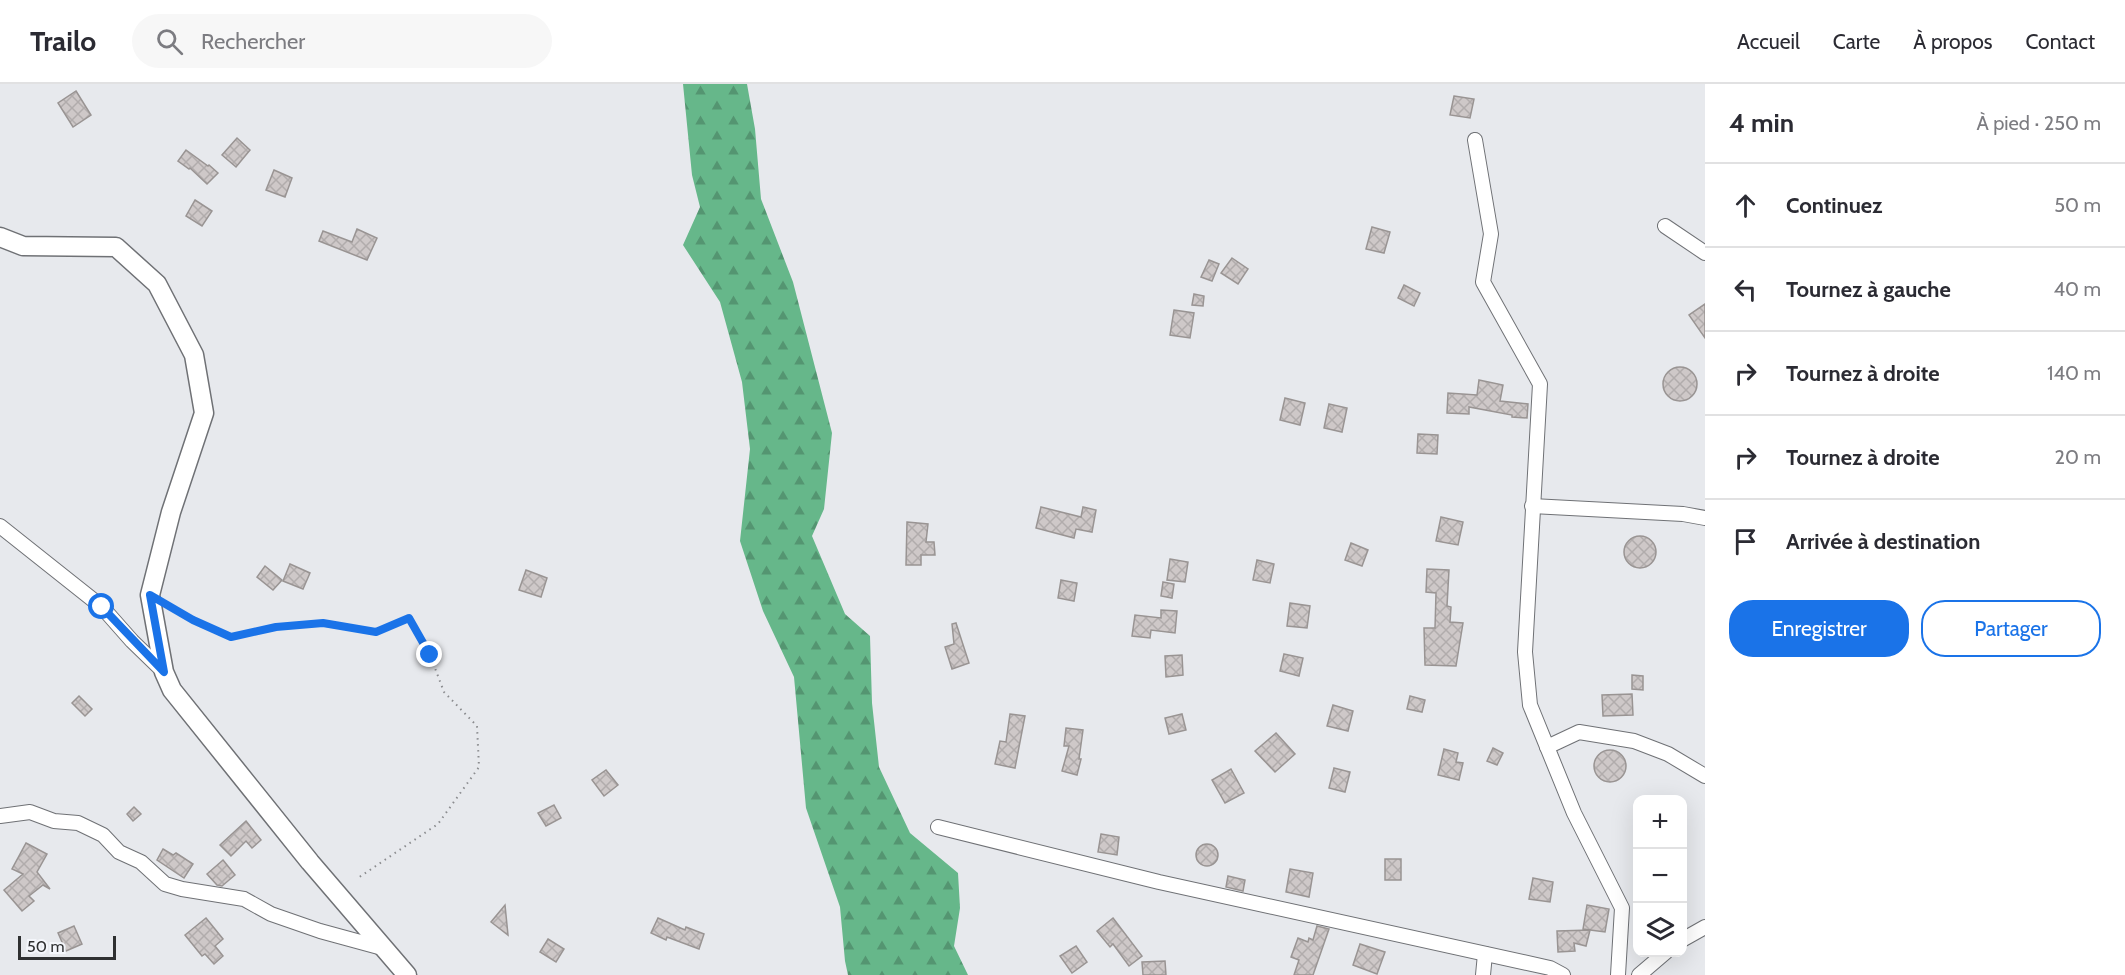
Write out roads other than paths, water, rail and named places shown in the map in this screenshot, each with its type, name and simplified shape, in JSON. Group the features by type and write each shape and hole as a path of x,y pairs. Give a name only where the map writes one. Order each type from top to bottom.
{"street":[{"path":"1475,140 1491,234 1483,282 1540,384 1525,652 1530,705 1574,813 1622,908 1618,975"},
{"path":"1665,226 1705,253"},
{"path":"0,237 23,246 116,247 157,284 194,355 204,413 171,512 150,595 164,672 179,699 310,862 407,975"},
{"path":"1532,506 1683,514 1705,518"},
{"path":"0,526 102,607 164,672"},
{"path":"1547,747 1579,732 1634,741 1668,754 1705,776"},
{"path":"0,816 30,812 54,821 78,824 103,835 119,852 141,862 165,884 244,899 271,914 320,931 386,949"},
{"path":"938,827 1158,882 1550,968 1563,975"},
{"path":"1687,938 1705,927"},
{"path":"1483,975 1485,954"},
{"path":"1639,975 1660,957"}]}
